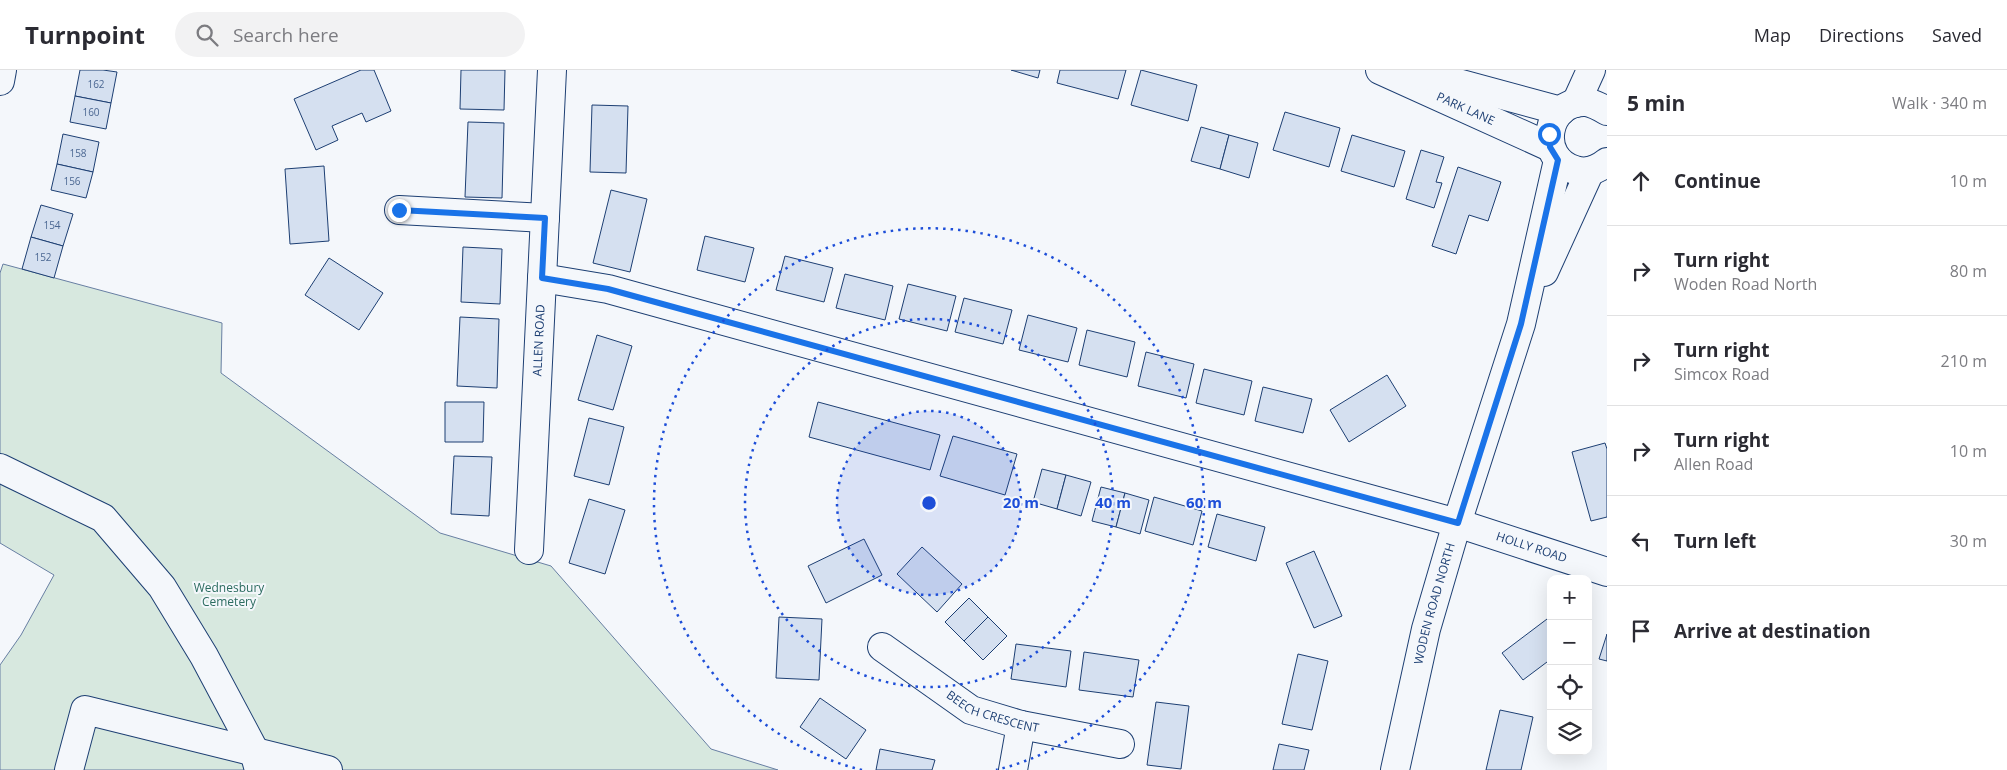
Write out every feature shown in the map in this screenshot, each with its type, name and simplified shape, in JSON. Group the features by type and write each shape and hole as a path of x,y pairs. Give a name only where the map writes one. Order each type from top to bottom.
{"street":[{"path":"0,81 2,70"},
{"name":"ALLEN ROAD","path":"529,550 552,70"},
{"name":"PARK LANE","path":"1380,70 1554,154 1568,168 1580,172 1599,167"},
{"name":"PARK LANE","path":"1408,70 1568,107 1586,102 1607,111"},
{"name":"WODEN ROAD NORTH","path":"1395,770 1426,629 1521,324 1554,154 1549,134 1554,120 1568,107 1591,70"},
{"name":"WODEN ROAD NORTH","path":"1521,324 1599,167"},
{"path":"399,210 545,218"},
{"name":"HOLLY ROAD","path":"542,278 608,289 1458,523 1607,572"},
{"path":"0,468 103,518 162,588 204,656 257,761"},
{"name":"BEECH CRESCENT","path":"882,647 971,710 1021,725 1120,744"},
{"path":"69,770 84,710 257,761 328,770"},
{"path":"1013,770 1021,725"}],"green space":[{"name":"Wednesbury Cemetery","path":"3,264 222,323 221,373 440,533 551,566 711,749 778,770 0,770 0,665 21,635 54,575 0,543 0,273"}],"building":[{"path":"80,70 117,72 111,103 75,96"},
{"path":"361,70 374,70 391,111 366,122 362,113 332,126 338,140 316,150 294,99"},
{"path":"461,70 505,70 504,110 460,109"},
{"path":"1011,70 1040,70 1038,78"},
{"path":"1060,70 1126,70 1118,99 1057,83"},
{"path":"1141,70 1197,85 1188,121 1131,105"},
{"path":"75,96 111,103 106,129 70,122"},
{"path":"592,105 628,106 626,173 590,172"},
{"path":"1285,112 1340,128 1329,167 1273,150"},
{"path":"468,122 504,123 502,198 465,197"},
{"path":"1201,127 1229,135 1220,169 1191,161"},
{"path":"63,134 99,142 93,172 57,164"},
{"path":"1229,135 1258,143 1249,178 1220,169"},
{"path":"1352,135 1405,151 1394,187 1341,171"},
{"path":"1421,150 1444,157 1436,182 1442,183 1434,208 1406,199"},
{"path":"57,164 93,172 86,198 51,190"},
{"path":"324,166 329,241 290,244 285,169"},
{"path":"1458,167 1501,182 1488,221 1469,215 1456,254 1432,246"},
{"path":"611,190 647,199 630,272 593,263"},
{"path":"41,205 73,214 63,246 31,237"},
{"path":"705,236 754,248 745,282 697,270"},
{"path":"31,237 63,246 54,278 22,269"},
{"path":"463,247 502,249 500,304 461,302"},
{"path":"785,256 833,268 824,302 776,290"},
{"path":"329,258 383,293 359,330 305,295"},
{"path":"845,274 893,286 885,320 836,308"},
{"path":"908,284 956,296 947,331 899,319"},
{"path":"964,298 1012,310 1003,344 955,332"},
{"path":"1028,315 1077,328 1068,362 1019,350"},
{"path":"460,317 499,319 497,388 457,386"},
{"path":"1087,330 1135,342 1127,377 1079,365"},
{"path":"597,335 632,346 613,410 578,400"},
{"path":"1146,352 1194,364 1186,398 1138,386"},
{"path":"1204,369 1252,381 1244,415 1196,403"},
{"path":"1387,375 1406,406 1349,442 1330,410"},
{"path":"1263,387 1312,399 1303,433 1255,421"},
{"path":"445,402 484,402 483,442 445,442"},
{"path":"818,402 940,435 930,470 809,437"},
{"path":"589,418 624,427 609,485 574,476"},
{"path":"953,436 1017,454 1005,495 940,476"},
{"path":"1605,443 1607,449 1607,517 1591,521 1572,452"},
{"path":"454,456 492,457 489,516 451,514"},
{"path":"1042,469 1066,475 1057,509 1033,502"},
{"path":"1066,475 1091,482 1081,516 1057,509"},
{"path":"1101,487 1125,493 1116,527 1092,521"},
{"path":"1125,493 1149,500 1140,534 1116,527"},
{"path":"1154,497 1202,511 1193,545 1145,531"},
{"path":"589,499 625,510 605,574 569,563"},
{"path":"1217,514 1265,527 1256,561 1208,547"},
{"path":"864,539 882,575 826,603 808,566"},
{"path":"922,547 962,584 937,612 897,574"},
{"path":"1314,551 1342,616 1314,628 1286,563"},
{"path":"969,598 988,617 964,641 945,622"},
{"path":"779,617 822,619 819,680 776,678"},
{"path":"988,617 1007,636 983,660 964,641"},
{"path":"1547,619 1547,662 1523,680 1502,653"},
{"path":"1607,634 1607,661 1599,659"},
{"path":"1016,644 1071,651 1066,687 1011,679"},
{"path":"1084,652 1139,660 1133,697 1079,690"},
{"path":"1298,654 1328,661 1312,730 1282,724"},
{"path":"820,698 866,730 846,759 800,727"},
{"path":"1156,702 1189,706 1181,769 1147,765"},
{"path":"1500,710 1533,717 1521,770 1486,770"},
{"path":"1279,744 1309,750 1304,770 1273,770"},
{"path":"880,749 935,760 932,770 876,770"}],"route":[{"path":"399,210 545,218 542,278 608,289 1458,523 1521,324 1558,160 1550,147 1549,134"}]}
